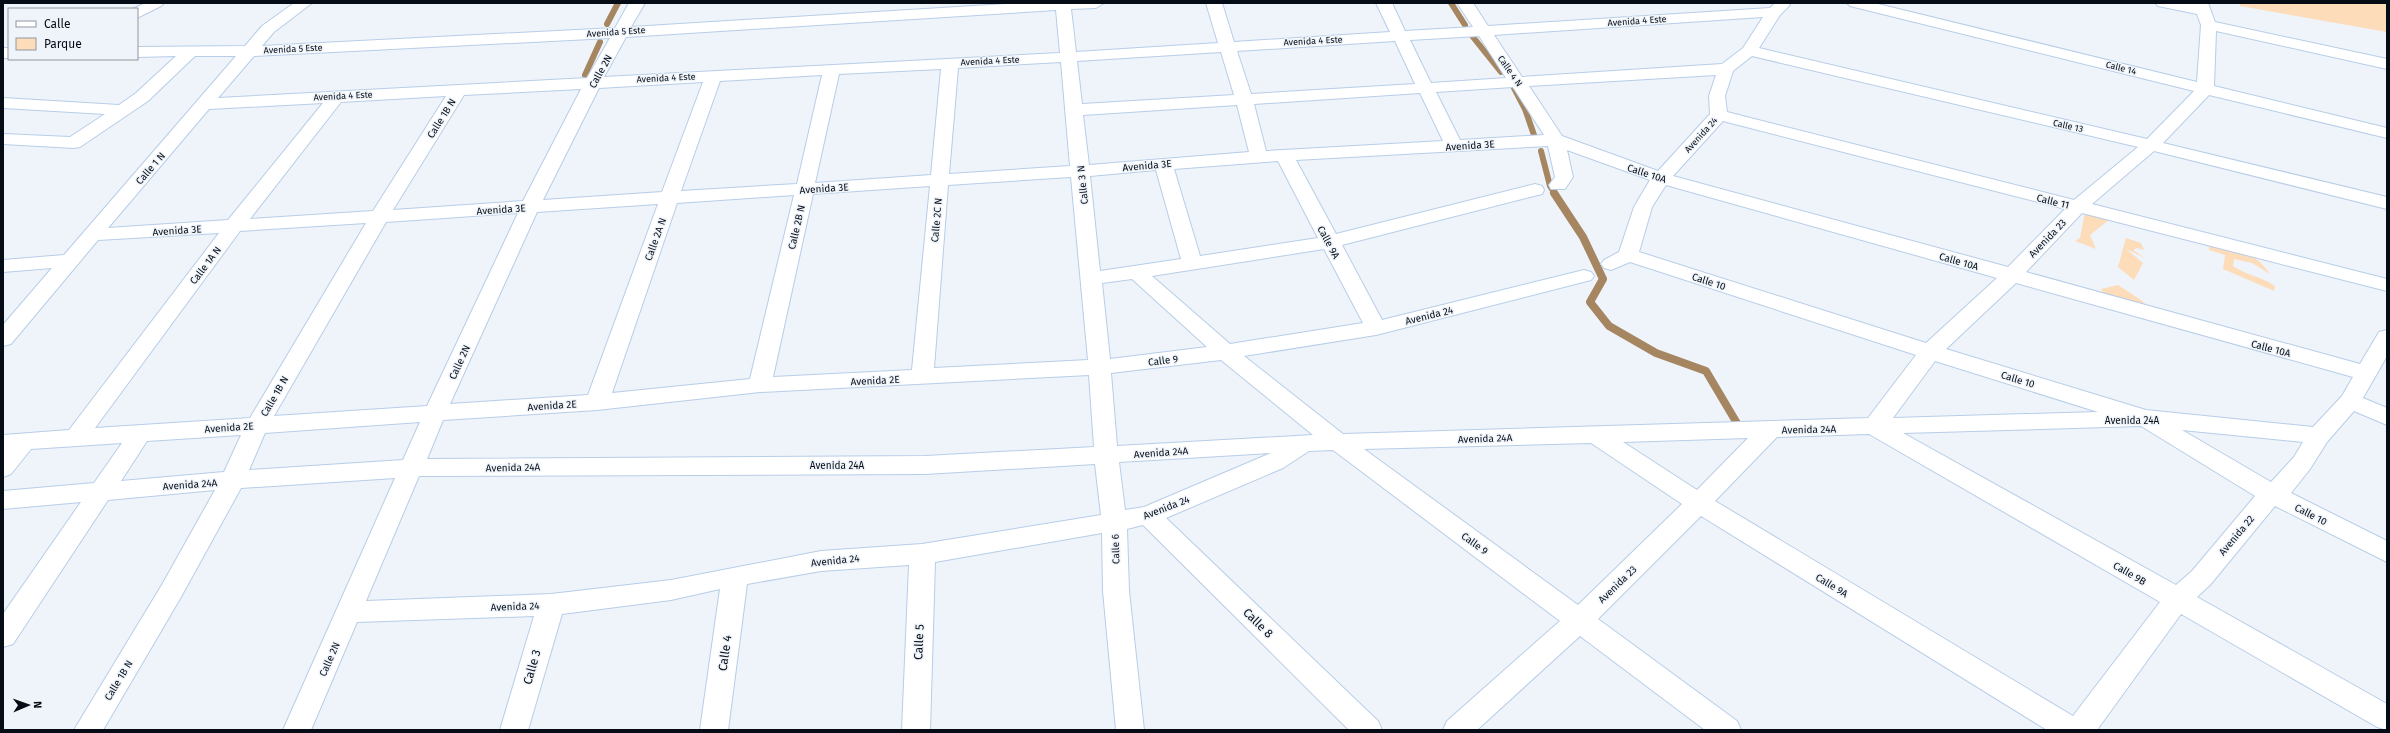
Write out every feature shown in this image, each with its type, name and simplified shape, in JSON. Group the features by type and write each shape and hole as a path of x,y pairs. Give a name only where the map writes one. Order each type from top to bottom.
{"street":[{"path":"138,12 156,3"},
{"name":"Calle 1 N","path":"3,339 268,29 304,3"},
{"name":"Calle 2N","path":"297,730 350,612 435,413 530,207 593,82 636,3"},
{"name":"Avenida 5 Este","path":"138,52 250,51 1096,3"},
{"path":"1214,3 1226,46 1244,99 1259,157"},
{"path":"1384,3 1454,146"},
{"name":"Calle 4 N","path":"1465,3 1482,31 1556,140"},
{"name":"Calle 14","path":"1855,3 2387,133"},
{"path":"2163,3 2387,64"},
{"name":"Calle 3 N","path":"1063,4 1100,367"},
{"path":"1073,110 1726,69 1749,51 1779,8"},
{"name":"Avenida 4 Este","path":"205,104 1068,57 1482,31 1779,8"},
{"path":"2203,13 2205,89"},
{"name":"Calle 13","path":"1749,51 2151,145 2387,203"},
{"path":"3,139 74,143 121,110 142,98 190,52"},
{"name":"Calle 2C N","path":"922,378 950,63"},
{"name":"Calle 2B N","path":"760,385 832,69"},
{"name":"Avenida 24","path":"1620,260 1643,207 1661,178 1719,115 1717,96 1726,69"},
{"name":"Calle 2A N","path":"597,402 713,76"},
{"name":"Calle 1B N","path":"88,730 172,590 232,480 257,425 379,217 460,89"},
{"name":"Avenida 23","path":"1874,427 1930,352 2011,276 2077,207 2151,145 2205,89"},
{"name":"Calle 1A N","path":"76,438 234,226 337,96"},
{"path":"3,103 121,110"},
{"name":"Calle 11","path":"1719,115 2387,285"},
{"path":"1556,140 1564,177 1558,185"},
{"name":"Avenida 3E","path":"92,235 1080,171 1163,163 1284,155 1556,140"},
{"name":"Calle 10A","path":"1556,140 1601,158 1661,178 2366,374"},
{"name":"Calle 9A","path":"1284,155 1376,328"},
{"path":"1163,163 1192,263"},
{"path":"1091,279 1329,242 1534,190"},
{"name":"Calle 10","path":"1620,260 1930,352 2145,418 2271,494 2387,552"},
{"path":"3,266 69,261"},
{"name":"Calle 9","path":"1136,272 1225,352 1338,442 1727,730"},
{"name":"Avenida 24","path":"1225,352 1376,328 1584,276"},
{"name":"Avenida 22","path":"2080,730 2177,600 2201,578 2271,494 2282,487 2302,464 2319,436 2350,402 2387,337"},
{"name":"Calle 9","path":"1100,367 1225,352"},
{"name":"Avenida 2E","path":"13,442 597,402 760,385 922,378 1100,367"},
{"name":"Calle 6","path":"1100,367 1106,455 1114,522 1116,591 1130,730"},
{"path":"2350,402 2387,417"},
{"name":"Avenida 24A","path":"3,500 232,480 412,468 925,465 1305,443 2145,418 2319,436"},
{"name":"Calle 9B","path":"1874,427 2387,718"},
{"name":"Avenida 23","path":"1456,730 1580,620 1699,504 1770,430"},
{"path":"3,636 140,434"},
{"name":"Calle 9A","path":"1596,435 1699,504 2071,730"},
{"path":"3,468 13,442"},
{"name":"Avenida 24","path":"350,612 551,605 671,590 735,576 821,561 922,554 1114,522 1148,515 1275,462 1305,443"},
{"name":"Calle 8","path":"1148,515 1368,730"},
{"name":"Calle 5","path":"916,730 922,554"},
{"name":"Calle 4","path":"714,730 735,576"},
{"name":"Calle 3","path":"514,730 551,605"}],"green space":[{"path":"2240,3 2387,3 2387,32 2240,6"},
{"path":"2085,212 2110,219 2090,235 2096,249 2075,241 2080,238"},
{"path":"2126,238 2141,243 2144,250 2137,248 2133,250 2145,258 2126,249 2143,263 2134,280 2118,267"},
{"path":"2209,246 2236,249 2251,255 2264,266 2270,274 2252,263 2234,259 2233,266 2275,286 2274,291 2223,269 2225,255 2209,250"},
{"path":"2118,285 2144,302 2138,308 2108,299 2101,289"}],"waterway":[{"path":"607,24 618,3"},
{"path":"1451,3 1465,25"},
{"path":"1473,37 1501,72"},
{"path":"585,75 600,42"},
{"path":"1513,86 1525,109 1534,135"},
{"path":"1541,151 1550,186 1555,194"},
{"path":"1554,193 1583,237 1603,279 1590,302 1609,326 1656,353 1706,371 1741,430"}]}
